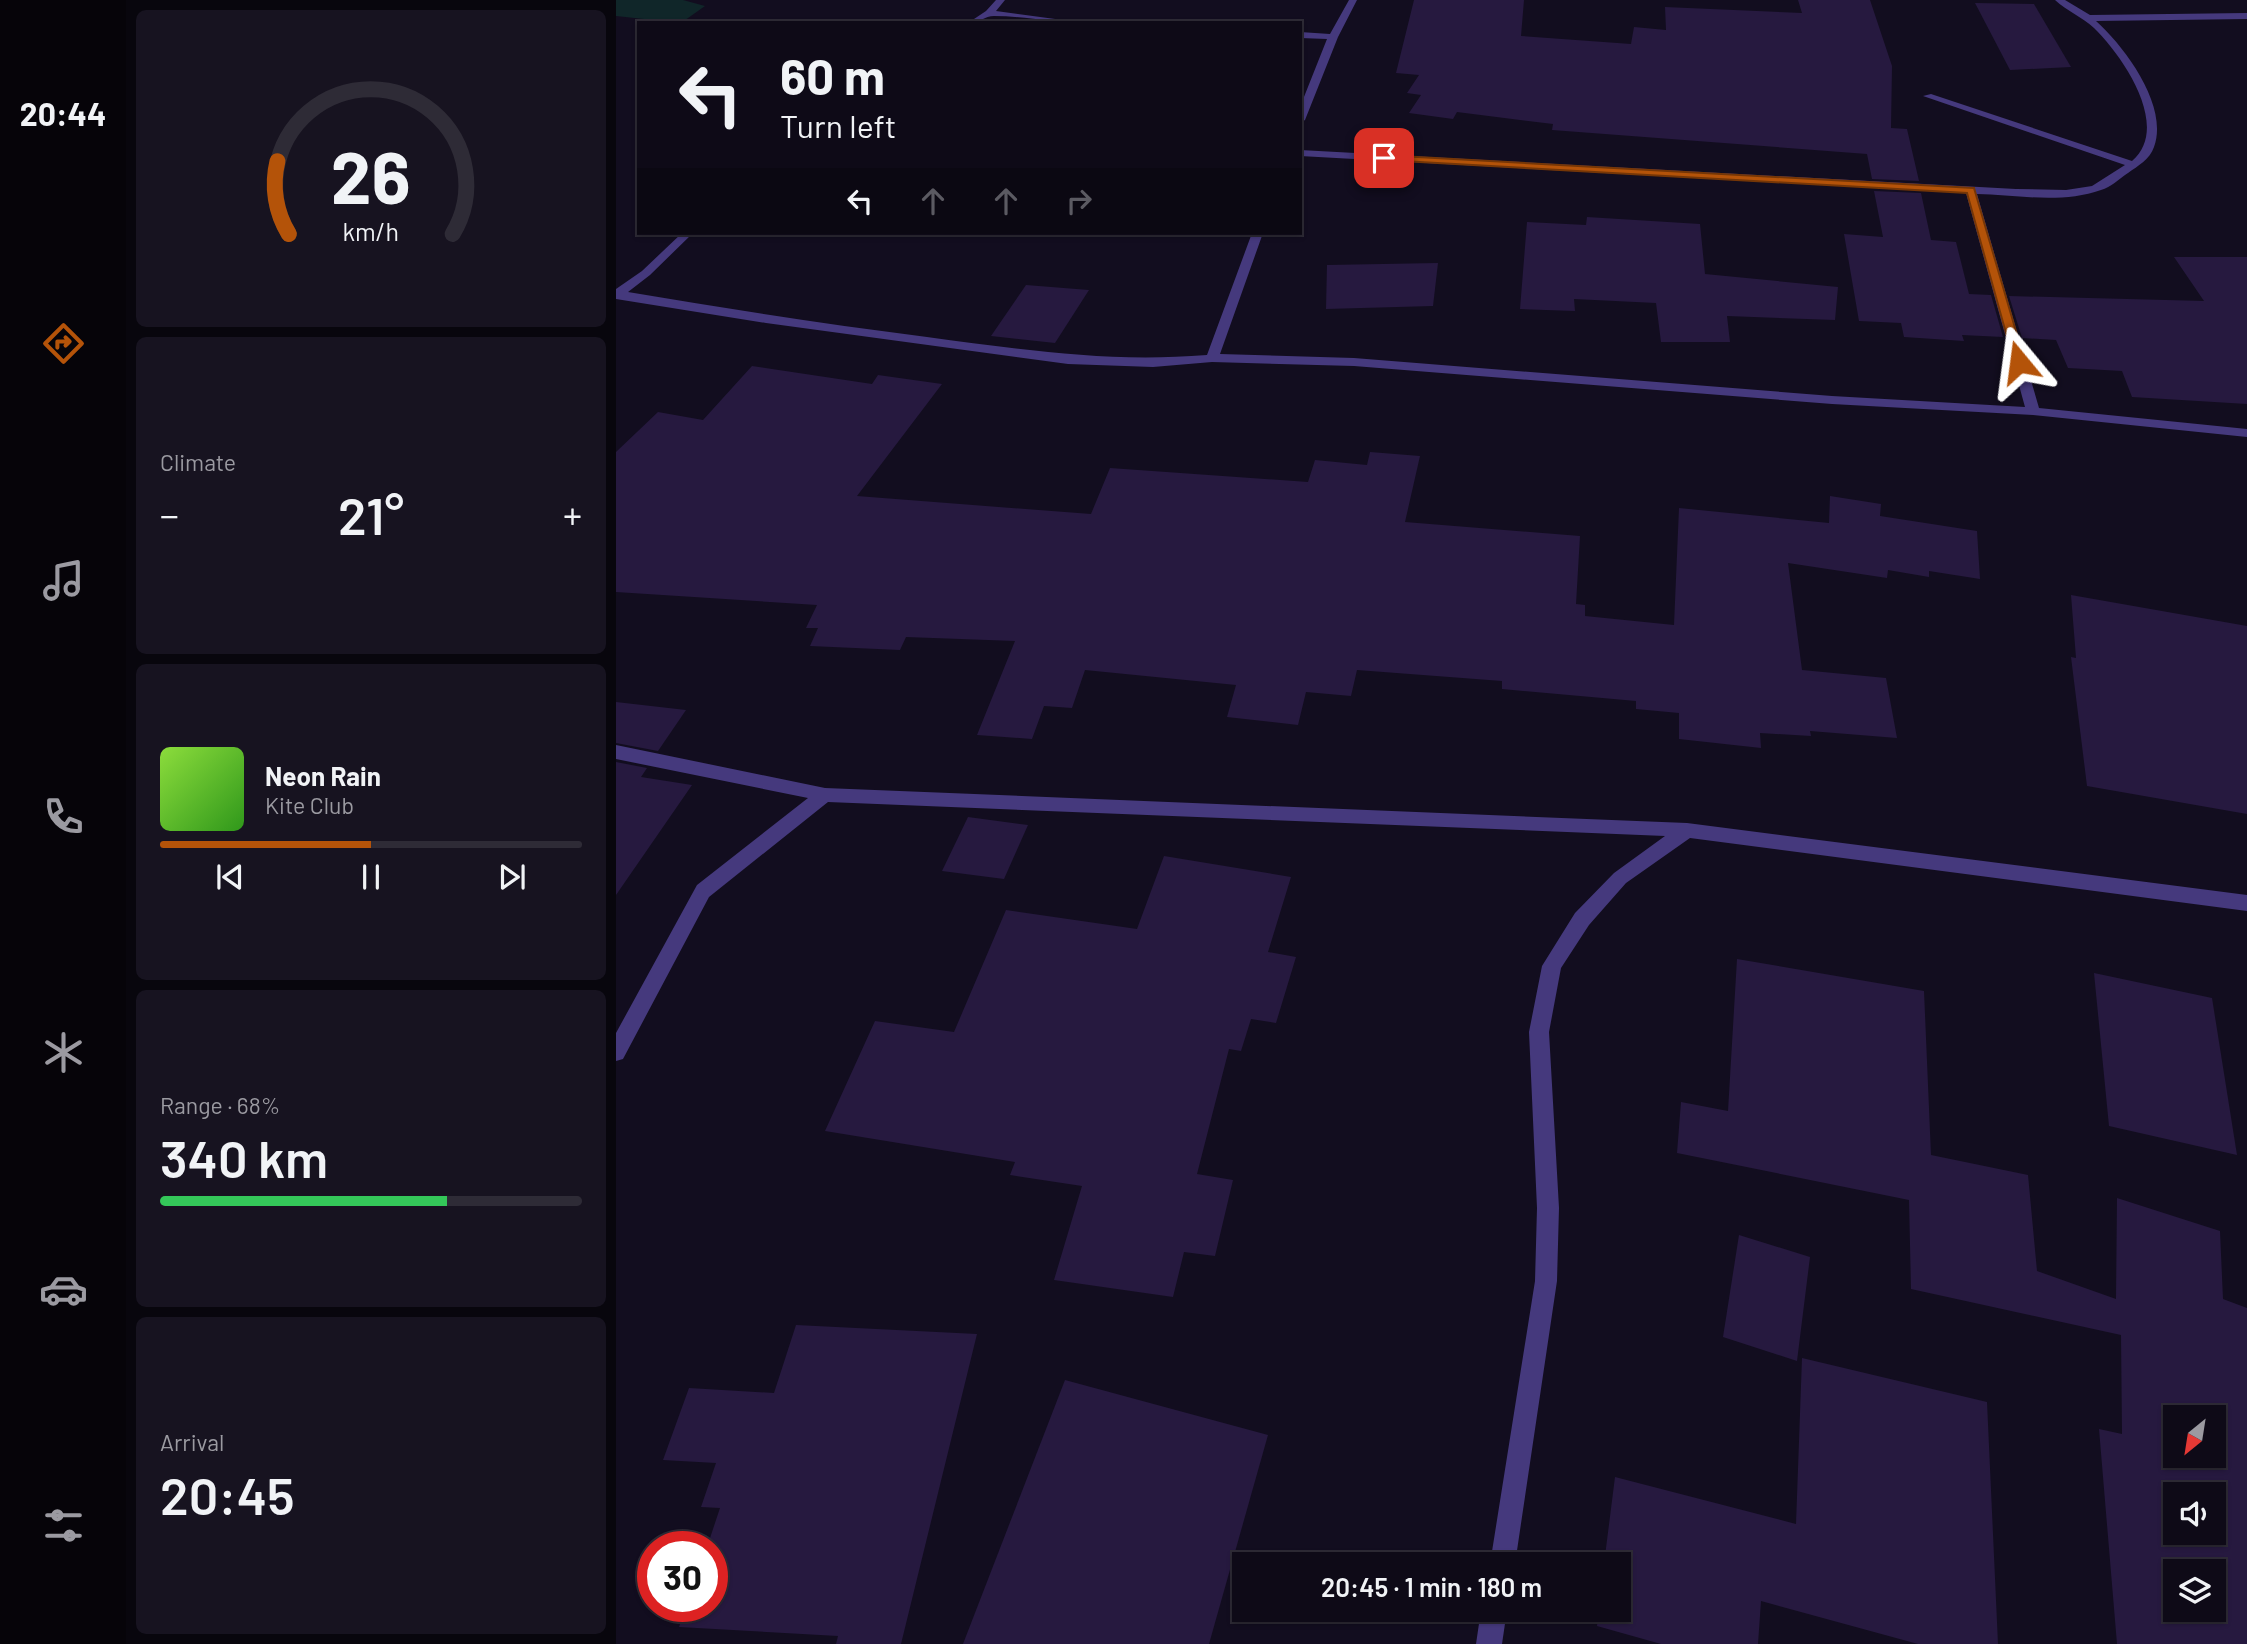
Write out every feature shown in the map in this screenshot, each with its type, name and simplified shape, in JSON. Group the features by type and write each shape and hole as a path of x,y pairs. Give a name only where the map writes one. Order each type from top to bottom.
{"street":[{"path":"975,21 989,13 1001,0"},
{"path":"1302,115 1333,37 1353,0"},
{"path":"1302,153 1971,190 2059,192 2096,189 2134,164 2148,149 2153,127 2148,100 2122,57 2087,18 2060,0"},
{"path":"989,13 1063,21"},
{"path":"2087,18 2247,16"},
{"path":"1302,35 1333,37"},
{"path":"1928,96 2134,164"},
{"path":"1971,190 2033,411"},
{"path":"617,294 646,273 686,235"},
{"path":"1212,358 1257,235"},
{"path":"617,294 766,319 1069,360 1153,363 1212,358 1354,362 1818,399 2033,411 2247,433"},
{"path":"616,752 825,795 1687,830 2247,903"},
{"path":"616,1052 704,891 825,795"},
{"path":"1504,1552 1546,1281 1548,1208 1539,1032 1552,966 1582,919 1620,878 1687,830"},
{"path":"1489,1644 1492,1622"}],"green space":[{"path":"616,0 683,0 705,6 684,21 616,16"}],"building":[{"path":"1414,0 1524,0 1521,36 1631,44 1634,27 1666,30 1665,7 1802,13 1798,0 1870,0 1892,66 1891,128 1907,129 1919,181 1872,179 1867,154 1552,130 1553,124 1457,112 1453,119 1409,113 1421,95 1407,93 1419,75 1396,73"},
{"path":"1975,3 2034,4 2071,67 2010,70"},
{"path":"1874,191 1921,193 1931,240 1956,242 1969,294 1991,295 2003,337 1962,335 1964,341 1904,337 1901,323 1859,321 1844,234 1883,237"},
{"path":"1587,217 1700,224 1705,274 1838,287 1835,320 1727,316 1730,342 1661,342 1656,303 1574,299 1575,311 1520,309 1527,222 1586,225"},
{"path":"2174,257 2247,257 2247,404 2132,397 2122,371 2068,368 2056,340 2022,338 2009,296 2204,301"},
{"path":"1438,263 1433,306 1326,309 1327,265"},
{"path":"1026,285 1089,290 1055,343 991,336"},
{"path":"752,366 872,384 878,375 942,384 857,496 1091,514 1110,468 1308,482 1315,460 1367,465 1370,452 1420,456 1405,522 1580,536 1576,604 1585,605 1585,616 1674,625 1679,508 1829,523 1830,496 1881,504 1880,516 1977,531 1980,579 1929,571 1929,577 1888,570 1887,578 1788,563 1802,670 1886,678 1897,738 1810,731 1811,736 1760,733 1761,748 1679,739 1679,713 1636,709 1636,701 1502,689 1502,681 1357,670 1351,696 1306,692 1298,725 1227,717 1236,685 1085,670 1072,708 1044,706 1032,739 977,735 1015,641 906,637 900,650 810,646 818,628 806,628 817,605 616,592 616,452 658,412 703,420"},
{"path":"2071,595 2247,626 2247,814 2087,786 2071,657 2076,658"},
{"path":"616,702 686,710 658,751 616,743"},
{"path":"616,762 647,768 641,777 692,785 616,895"},
{"path":"968,817 1028,825 1004,879 942,871"},
{"path":"1164,856 1291,877 1268,952 1296,957 1276,1023 1251,1019 1241,1051 1229,1049 1197,1174 1233,1180 1215,1256 1184,1252 1173,1297 1054,1280 1082,1186 1010,1175 1015,1162 825,1131 875,1021 954,1032 1006,910 1137,929"},
{"path":"1737,959 1924,991 1931,1155 2028,1175 2037,1271 2116,1299 2117,1198 2220,1231 2223,1299 2247,1308 2247,1644 2117,1644 2099,1429 2122,1434 2121,1335 1911,1289 1909,1200 1677,1153 1681,1102 1728,1111"},
{"path":"2094,973 2212,998 2237,1155 2109,1126"},
{"path":"1739,1235 1810,1257 1797,1361 1723,1337"},
{"path":"796,1325 977,1334 901,1644 836,1644 838,1636 679,1627 681,1622 728,1622 728,1531 712,1531 720,1508 701,1507 716,1463 663,1460 689,1388 774,1393"},
{"path":"1802,1358 1987,1402 1998,1644 1918,1644 1761,1601 1758,1644 1661,1644 1597,1626 1598,1622 1631,1622 1631,1552 1606,1552 1615,1477 1796,1524"},
{"path":"1065,1380 1268,1435 1235,1552 1232,1552 1232,1563 1209,1644 963,1644"}],"route":[{"path":"1384,158 1971,190 2019,362"}]}
